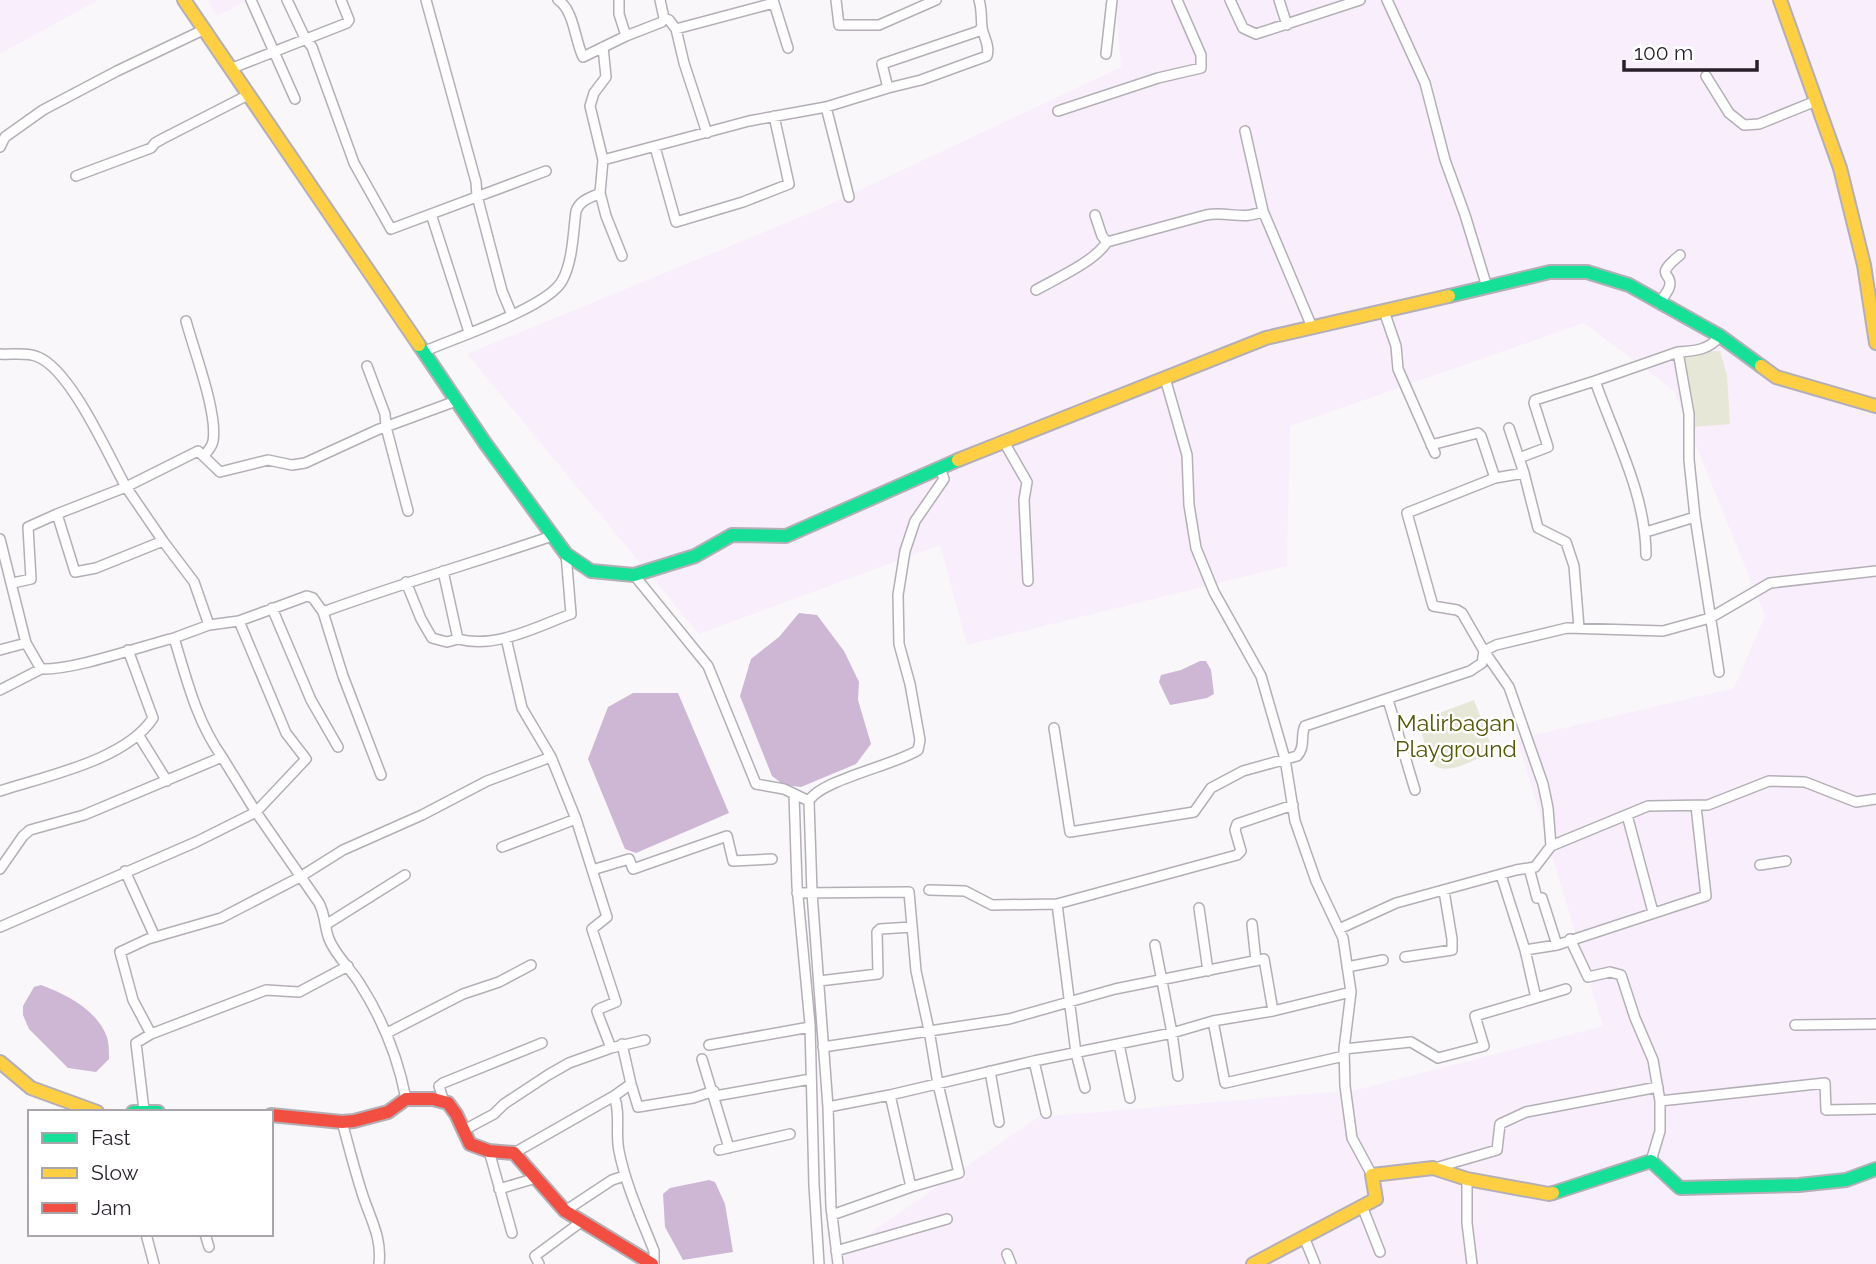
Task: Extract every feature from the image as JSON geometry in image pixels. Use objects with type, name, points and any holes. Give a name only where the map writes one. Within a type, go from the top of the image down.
[{"type":"street","points":[[184,0],[456,401],[552,536],[566,554],[592,571],[634,575],[695,556],[732,535],[786,536],[940,468],[1266,338],[1550,272],[1587,272],[1629,285],[1720,336],[1776,377],[1876,406]]},
{"type":"street","points":[[251,0],[295,99]]},
{"type":"street","points":[[287,0],[312,47],[355,163],[391,229],[546,171]]},
{"type":"street","points":[[230,69],[347,23],[349,20],[341,0]]},
{"type":"street","points":[[426,0],[476,182],[477,196],[502,292],[512,314]]},
{"type":"street","points":[[558,0],[564,3],[568,11],[583,57],[662,22],[664,18],[660,0]]},
{"type":"street","points":[[620,0],[619,14],[626,36]]},
{"type":"street","points":[[836,0],[839,25],[863,26],[879,24],[936,0]]},
{"type":"street","points":[[603,160],[774,116],[827,107],[921,80],[987,56],[989,49],[982,26],[983,13],[979,0]]},
{"type":"street","points":[[1106,54],[1112,0]]},
{"type":"street","points":[[1058,111],[1158,78],[1201,68],[1201,55],[1177,0]]},
{"type":"street","points":[[1230,0],[1244,28],[1256,34],[1360,0]]},
{"type":"street","points":[[1279,0],[1287,25]]},
{"type":"street","points":[[1387,0],[1425,83],[1444,160],[1465,215],[1487,287]]},
{"type":"street","points":[[1780,0],[1840,167],[1864,265],[1876,344]]},
{"type":"street","points":[[676,29],[774,2],[788,48]]},
{"type":"street","points":[[664,18],[676,29],[707,133]]},
{"type":"street","points":[[888,88],[882,64],[979,31],[982,26]]},
{"type":"street","points":[[0,147],[5,137],[43,110],[203,30]]},
{"type":"street","points":[[603,47],[606,77],[594,93],[590,106],[603,160],[600,193],[622,256]]},
{"type":"street","points":[[1706,76],[1730,113],[1744,125],[1759,124],[1816,101]]},
{"type":"street","points":[[76,176],[151,148],[164,138],[248,95]]},
{"type":"street","points":[[827,107],[849,197]]},
{"type":"street","points":[[654,147],[676,222],[743,202],[789,184],[774,116]]},
{"type":"street","points":[[1245,131],[1263,211],[1312,327]]},
{"type":"street","points":[[423,352],[512,314],[557,289],[568,265],[578,204],[600,193]]},
{"type":"street","points":[[1036,290],[1074,269],[1103,248],[1107,242],[1206,215],[1222,212],[1250,218],[1263,211]]},
{"type":"street","points":[[431,214],[469,332]]},
{"type":"street","points":[[1095,215],[1102,236],[1107,242]]},
{"type":"street","points":[[1659,303],[1669,289],[1670,283],[1664,272],[1666,267],[1680,255]]},
{"type":"street","points":[[1384,311],[1396,346],[1398,369],[1433,449],[1478,433],[1495,478]]},
{"type":"street","points":[[186,321],[210,407],[214,435],[212,445],[205,455]]},
{"type":"street","points":[[1519,458],[1548,447],[1535,400],[1678,352],[1701,350],[1714,344],[1720,336]]},
{"type":"street","points":[[1678,352],[1689,414],[1689,460],[1695,517],[1719,672]]},
{"type":"street","points":[[0,354],[38,356],[60,375],[91,419],[126,486],[194,582],[209,625]]},
{"type":"street","points":[[367,366],[386,414],[386,427],[408,511]]},
{"type":"street","points":[[1165,378],[1187,455],[1189,505],[1196,548],[1214,592],[1261,676],[1285,759],[1295,821],[1316,881],[1343,938],[1351,992],[1344,1052],[1352,1138],[1372,1175],[1376,1199],[1253,1264]]},
{"type":"street","points":[[1595,381],[1639,498],[1646,532],[1646,555]]},
{"type":"street","points":[[13,583],[31,579],[28,527],[126,486],[198,451],[205,455],[219,472],[268,460],[292,465],[304,463],[386,427],[456,401]]},
{"type":"street","points":[[1509,428],[1524,472],[1538,528],[1566,542],[1574,566],[1579,628]]},
{"type":"street","points":[[1004,442],[1027,482],[1024,500],[1028,581]]},
{"type":"street","points":[[838,1264],[832,1215],[828,1107],[811,893],[809,801],[812,796],[824,790],[918,750],[920,740],[910,684],[899,644],[898,595],[905,551],[915,521],[944,479],[940,468]]},
{"type":"street","points":[[1524,472],[1495,478],[1407,513],[1433,606],[1462,613],[1509,687],[1538,765],[1548,808],[1552,846]]},
{"type":"street","points":[[57,514],[75,572],[96,568],[163,541]]},
{"type":"street","points":[[1646,532],[1695,517]]},
{"type":"street","points":[[323,612],[406,582],[552,536]]},
{"type":"street","points":[[0,539],[26,643],[41,670]]},
{"type":"street","points":[[406,582],[432,638],[447,642],[458,639],[476,642],[506,638],[571,614],[566,554]]},
{"type":"street","points":[[443,570],[458,639]]},
{"type":"street","points":[[1484,650],[1567,628],[1663,631],[1710,618],[1770,583],[1876,571]]},
{"type":"street","points":[[634,575],[708,666],[756,784],[784,789],[809,801]]},
{"type":"street","points":[[0,690],[41,670],[50,670],[174,638],[209,625],[239,621],[307,596],[313,598],[323,612],[381,775]]},
{"type":"street","points":[[272,608],[311,700],[338,747]]},
{"type":"street","points":[[0,927],[196,842],[256,812],[306,760],[286,733],[239,621]]},
{"type":"street","points":[[174,638],[184,679],[209,738],[319,903],[327,924],[329,940],[361,985],[387,1033],[400,1067],[406,1099]]},
{"type":"street","points":[[506,638],[522,708],[551,757],[576,819],[607,917],[592,929],[616,1002],[597,1012],[611,1048]]},
{"type":"street","points":[[0,650],[26,643]]},
{"type":"street","points":[[0,791],[94,760],[120,749],[139,736],[153,718],[128,650]]},
{"type":"street","points":[[1054,728],[1070,832],[1194,812],[1211,788],[1243,771],[1297,756],[1304,741],[1305,726],[1470,671],[1482,663],[1484,650]]},
{"type":"street","points":[[1388,700],[1415,790]]},
{"type":"street","points":[[139,736],[167,781]]},
{"type":"street","points":[[0,869],[30,830],[84,816],[222,757]]},
{"type":"street","points":[[151,1034],[133,1000],[120,953],[155,937],[221,918],[300,877],[343,850],[422,815],[487,781],[551,757]]},
{"type":"street","points":[[1339,929],[1396,903],[1535,867],[1552,846],[1648,806],[1708,805],[1769,781],[1805,782],[1856,802],[1876,799]]},
{"type":"street","points":[[794,794],[797,893],[810,1027],[819,1264]]},
{"type":"street","points":[[929,890],[965,891],[992,905],[1057,904],[1237,855],[1241,851],[1235,830],[1237,824],[1293,804]]},
{"type":"street","points":[[1525,950],[1557,945],[1706,896],[1696,806]]},
{"type":"street","points":[[1627,815],[1653,912]]},
{"type":"street","points":[[502,848],[576,819]]},
{"type":"street","points":[[592,870],[629,859],[633,869],[727,836],[733,860],[772,859]]},
{"type":"street","points":[[1760,865],[1786,861]]},
{"type":"street","points":[[1529,868],[1537,898],[1542,898],[1557,945]]},
{"type":"street","points":[[125,872],[155,937]]},
{"type":"street","points":[[327,924],[405,875]]},
{"type":"street","points":[[1501,875],[1525,950],[1536,998]]},
{"type":"street","points":[[1405,957],[1452,950],[1444,891]]},
{"type":"street","points":[[797,893],[909,892],[916,971],[938,1084],[959,1172],[832,1215]]},
{"type":"street","points":[[1057,904],[1068,1003],[1085,1088]]},
{"type":"street","points":[[1199,908],[1208,971]]},
{"type":"street","points":[[1252,924],[1256,961]]},
{"type":"street","points":[[819,981],[878,974],[877,932],[880,929],[912,927]]},
{"type":"street","points":[[1570,939],[1588,977],[1610,972],[1621,975],[1634,1018],[1653,1060],[1660,1101],[1660,1131],[1651,1161]]},
{"type":"street","points":[[1155,945],[1178,1076]]},
{"type":"street","points":[[823,1047],[1009,1019],[1115,989],[1264,959],[1273,1011]]},
{"type":"street","points":[[1346,967],[1383,960]]},
{"type":"street","points":[[387,1033],[463,994],[499,982],[531,965]]},
{"type":"street","points":[[145,1110],[136,1043],[151,1034],[266,990],[299,992],[348,966]]},
{"type":"street","points":[[1213,1021],[1225,1083],[1344,1052],[1411,1042],[1438,1058],[1484,1046],[1475,1016],[1566,989]]},
{"type":"street","points":[[828,1107],[1351,992]]},
{"type":"street","points":[[1795,1025],[1876,1024]]},
{"type":"street","points":[[709,1045],[810,1027]]},
{"type":"street","points":[[464,1130],[494,1114],[504,1104],[569,1063],[622,1044],[645,1040]]},
{"type":"street","points":[[444,1102],[439,1091],[439,1086],[443,1083],[542,1043]]},
{"type":"street","points":[[622,1044],[638,1107],[811,1079]]},
{"type":"street","points":[[1119,1044],[1130,1098]]},
{"type":"street","points":[[702,1059],[714,1093],[724,1149],[790,1134]]},
{"type":"street","points":[[1034,1061],[1046,1113]]},
{"type":"street","points":[[0,1062],[31,1088],[92,1110]]},
{"type":"street","points":[[990,1071],[999,1122]]},
{"type":"street","points":[[1660,1101],[1825,1083],[1826,1110],[1876,1109]]},
{"type":"street","points":[[273,1115],[354,1121],[388,1112],[406,1099],[433,1099],[448,1103],[470,1144],[489,1151],[514,1153],[631,1084]]},
{"type":"street","points":[[1372,1175],[1433,1168],[1497,1150],[1500,1124],[1527,1112],[1658,1087]]},
{"type":"street","points":[[890,1095],[911,1187]]},
{"type":"street","points":[[514,1153],[565,1211],[653,1264],[654,1251],[624,1176],[617,1139],[617,1103],[614,1096]]},
{"type":"street","points":[[342,1122],[363,1198],[377,1231],[381,1250],[379,1264]]},
{"type":"street","points":[[489,1151],[512,1233]]},
{"type":"street","points":[[1433,1168],[1467,1179],[1549,1194],[1651,1161]]},
{"type":"street","points":[[1651,1161],[1680,1188],[1799,1185],[1846,1180],[1876,1169]]},
{"type":"street","points":[[565,1211],[612,1180],[624,1176]]},
{"type":"street","points":[[499,1189],[536,1178]]},
{"type":"street","points":[[1467,1179],[1467,1223],[1472,1264]]},
{"type":"street","points":[[1362,1206],[1381,1252]]},
{"type":"street","points":[[836,1251],[947,1219]]},
{"type":"street","points":[[538,1264],[536,1256],[581,1222]]},
{"type":"street","points":[[147,1236],[154,1264]]},
{"type":"street","points":[[206,1236],[209,1247]]},
{"type":"street","points":[[1304,1237],[1315,1264]]},
{"type":"shaded area","points":[[0,0],[98,0],[0,54]]},
{"type":"shaded area","points":[[207,0],[249,0],[217,16]]},
{"type":"shaded area","points":[[1115,0],[1876,0],[1876,1264],[836,1264],[834,1258],[1038,1117],[1356,1090],[1603,1026],[1517,739],[1734,688],[1765,616],[1674,391],[1584,323],[1290,426],[1287,566],[967,645],[940,545],[699,634],[467,354],[815,211],[1121,67]]},
{"type":"shaded area","points":[[799,613],[817,615],[844,651],[859,682],[858,700],[871,744],[856,764],[801,787],[784,785],[772,776],[740,696],[751,659],[779,637]]},
{"type":"shaded area","points":[[1206,661],[1211,670],[1214,694],[1207,698],[1170,705],[1159,682],[1161,675]]},
{"type":"shaded area","points":[[633,693],[678,693],[729,813],[636,853],[625,849],[588,759],[608,707]]},
{"type":"shaded area","points":[[41,985],[80,1004],[102,1027],[108,1040],[109,1059],[96,1072],[68,1068],[29,1029],[23,1015],[23,1006],[34,987]]},
{"type":"shaded area","points":[[709,1180],[715,1182],[725,1204],[733,1252],[683,1260],[665,1227],[663,1194],[670,1188]]},
{"type":"green space","points":[[1720,351],[1727,375],[1730,424],[1693,427],[1683,353]]},
{"type":"green space","name":"Malirbagan Playground","points":[[1474,700],[1493,751],[1460,766],[1443,769],[1436,766],[1430,761],[1418,721]]},
{"type":"traffic: fast","points":[[1449,296],[1550,272],[1587,272],[1629,285],[1720,336],[1761,366]]},
{"type":"traffic: fast","points":[[419,345],[485,443],[566,554],[591,571],[634,575],[695,556],[732,535],[786,536],[958,460]]},
{"type":"traffic: fast","points":[[1553,1193],[1651,1161],[1680,1188],[1799,1185],[1846,1180],[1876,1169]]},
{"type":"traffic: slow","points":[[184,0],[419,345]]},
{"type":"traffic: slow","points":[[1780,0],[1840,168],[1864,265],[1876,343]]},
{"type":"traffic: slow","points":[[958,460],[1266,338],[1449,296]]},
{"type":"traffic: slow","points":[[1761,366],[1776,377],[1876,406]]},
{"type":"traffic: slow","points":[[0,1062],[31,1088],[92,1110]]},
{"type":"traffic: slow","points":[[1253,1264],[1376,1199],[1372,1175],[1433,1168],[1467,1179],[1553,1193]]},
{"type":"traffic: jam","points":[[273,1115],[342,1122],[388,1112],[406,1099],[433,1099],[448,1103],[470,1144],[489,1151],[514,1153],[565,1211],[652,1264]]}]
